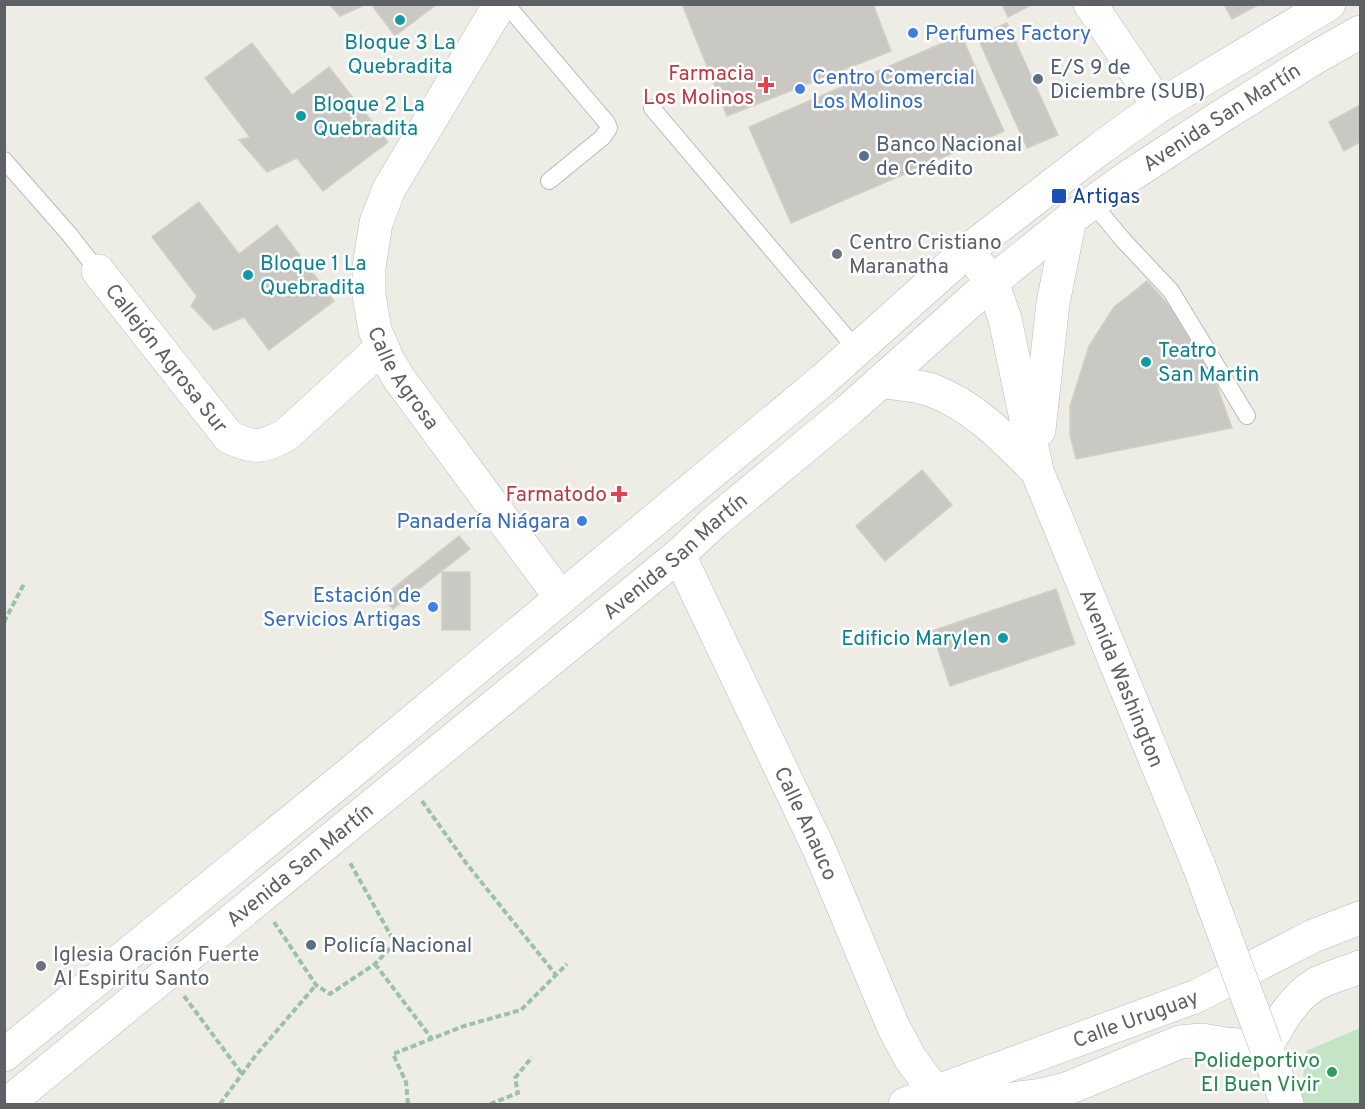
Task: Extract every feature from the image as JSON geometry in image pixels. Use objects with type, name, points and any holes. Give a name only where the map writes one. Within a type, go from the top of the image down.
[{"type":"main road","name":"Calle Agrosa","points":[[500,4],[389,189],[376,223],[369,267],[369,295],[375,330],[400,380],[561,598]]},
{"type":"main road","points":[[1090,4],[1159,106]]},
{"type":"main road","name":"Avenida San Martín","points":[[4,1055],[561,598],[857,350],[967,251],[1159,106],[1329,4]]},
{"type":"main road","name":"Avenida San Martín","points":[[7,1104],[679,555],[992,282],[1081,211],[1207,125],[1360,32]]},
{"type":"main road","points":[[1037,471],[1042,389],[1053,303],[1081,211]]},
{"type":"main road","name":"Avenida Washington","points":[[967,251],[992,282],[1005,319],[1037,471],[1199,866],[1287,1104]]},
{"type":"main road","name":"Callejón Agrosa Sur","points":[[98,271],[229,437],[247,446],[268,444],[286,435],[382,347]]},
{"type":"main road","points":[[881,381],[928,389],[949,397],[1002,436],[1037,471]]},
{"type":"main road","name":"Calle Anauco","points":[[679,555],[820,851],[893,1026],[910,1058],[935,1092]]},
{"type":"main road","name":"Calle Uruguay","points":[[905,1104],[1197,996],[1313,936],[1360,918]]},
{"type":"main road","points":[[935,1092],[995,1101],[1042,1095],[1066,1089],[1180,1042],[1202,1040],[1266,1047],[1279,1023],[1297,1001],[1315,985],[1360,967]]},
{"type":"lane","points":[[506,4],[609,128],[603,137],[549,181]]},
{"type":"lane","points":[[652,108],[857,350]]},
{"type":"lane","name":"Callejón Agrosa Sur","points":[[4,160],[98,271]]},
{"type":"lane","points":[[1081,211],[1124,241],[1171,291],[1247,416]]},
{"type":"path","points":[[4,622],[25,582]]},
{"type":"path","points":[[406,778],[466,863],[556,975]]},
{"type":"path","points":[[259,899],[316,985],[330,994],[375,964],[394,943],[335,836]]},
{"type":"path","points":[[375,964],[432,1039]]},
{"type":"path","points":[[408,1104],[406,1083],[393,1054],[464,1026],[521,1010],[567,964]]},
{"type":"path","points":[[168,973],[242,1075]]},
{"type":"path","points":[[220,1104],[256,1055],[316,985]]},
{"type":"path","points":[[490,1104],[518,1092],[515,1078],[532,1057]]},
{"type":"green space","name":"Polideportivo El Buen Vivir","points":[[1360,1028],[1360,1104],[1305,1104],[1301,1094],[1306,1051]]},
{"type":"building","name":"Bloque 3 La Quebradita","points":[[329,4],[367,4],[340,16]]},
{"type":"building","name":"Bloque 3 La Quebradita","points":[[371,4],[437,4],[395,36]]},
{"type":"building","points":[[682,4],[873,4],[891,51],[727,116]]},
{"type":"building","points":[[1002,4],[1033,4],[1008,17]]},
{"type":"building","points":[[1224,4],[1260,4],[1232,19]]},
{"type":"building","points":[[1007,23],[1058,135],[1027,148],[977,36]]},
{"type":"building","points":[[961,35],[1004,131],[791,223],[749,127]]},
{"type":"building","name":"Bloque 2 La Quebradita","points":[[252,43],[292,95],[329,67],[388,142],[323,191],[297,158],[267,172],[239,140],[250,137],[205,78]]},
{"type":"building","points":[[1360,105],[1360,142],[1344,151],[1329,122]]},
{"type":"building","name":"Bloque 1 La Quebradita","points":[[199,202],[239,254],[277,225],[334,301],[269,350],[244,317],[214,330],[191,306],[197,296],[152,237]]},
{"type":"building","name":"Teatro San Martin","points":[[1147,281],[1201,341],[1232,428],[1076,459],[1070,435],[1070,406],[1089,346],[1114,307]]},
{"type":"building","points":[[922,470],[952,505],[885,561],[856,526]]},
{"type":"building","name":"Estación de Servicios Artigas","points":[[459,536],[470,549],[393,609],[382,597]]},
{"type":"building","points":[[442,572],[470,572],[470,630],[442,630]]},
{"type":"building","name":"Edificio Marylen","points":[[1056,589],[1075,644],[950,686],[932,631]]},
{"type":"place","name":"Bloque 3 La Quebradita","points":[[400,20]]},
{"type":"place","name":"Perfumes Factory","points":[[913,33]]},
{"type":"place","name":"E/S 9 de Diciembre (SUB)","points":[[1038,79]]},
{"type":"place","name":"Farmacia Los Molinos","points":[[766,85]]},
{"type":"place","name":"Centro Comercial Los Molinos","points":[[800,89]]},
{"type":"place","name":"Bloque 2 La Quebradita","points":[[301,116]]},
{"type":"place","name":"Banco Nacional de Crédito","points":[[864,156]]},
{"type":"place","name":"Artigas","points":[[1059,196]]},
{"type":"place","name":"Centro Cristiano Maranatha","points":[[837,254]]},
{"type":"place","name":"Bloque 1 La Quebradita","points":[[248,275]]},
{"type":"place","name":"Teatro San Martin","points":[[1146,362]]},
{"type":"place","name":"Farmatodo","points":[[619,494]]},
{"type":"place","name":"Panadería Niágara","points":[[582,521]]},
{"type":"place","name":"Estación de Servicios Artigas","points":[[433,607]]},
{"type":"place","name":"Edificio Marylen","points":[[1003,638]]},
{"type":"place","name":"Policía Nacional","points":[[311,945]]},
{"type":"place","name":"Iglesia Oración Fuerte Al Espiritu Santo","points":[[41,966]]},
{"type":"place","name":"Polideportivo El Buen Vivir","points":[[1332,1072]]}]
